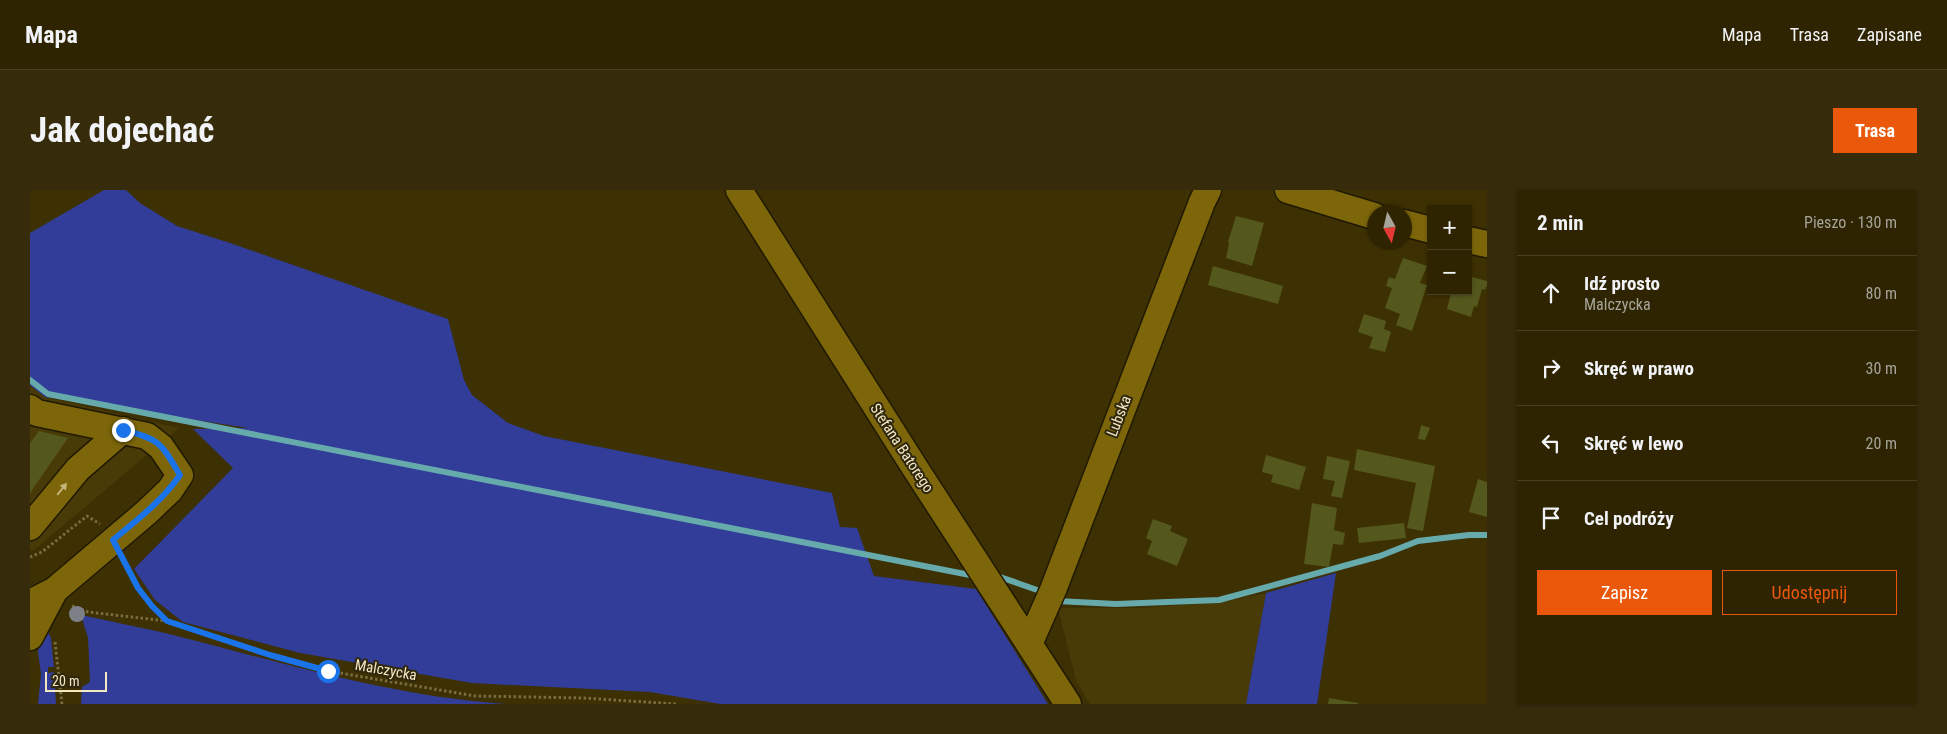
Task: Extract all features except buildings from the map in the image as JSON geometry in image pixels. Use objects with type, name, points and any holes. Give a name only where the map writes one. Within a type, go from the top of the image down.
[{"type":"street","name":"Stefana Batorego","points":[[739,190],[915,468],[1030,642],[1068,704]]},
{"type":"street","name":"Lubska","points":[[1030,642],[1053,590],[1198,211],[1208,190]]},
{"type":"street","points":[[1288,190],[1367,214]]},
{"type":"street","points":[[1412,225],[1427,229]]},
{"type":"street","points":[[1472,241],[1487,244]]},
{"type":"street","points":[[32,414],[147,436],[156,442],[170,458],[180,475],[170,490],[113,540],[61,597],[42,638]]},
{"type":"street","points":[[30,526],[78,469],[123,430]]},
{"type":"street","points":[[30,603],[61,597]]},
{"type":"path","points":[[30,558],[42,552],[88,516]]},
{"type":"path","name":"Malczycka","points":[[113,540],[138,588],[167,621],[270,655],[328,671],[476,696],[575,697],[676,704]]},
{"type":"path","points":[[61,597],[88,612],[167,621]]},
{"type":"path","points":[[42,638],[62,704]]},
{"type":"shaded area","points":[[104,190],[126,190],[140,203],[177,226],[448,319],[464,380],[472,395],[508,423],[544,436],[832,493],[840,527],[857,528],[874,576],[976,589],[1048,704],[720,704],[650,692],[472,683],[300,653],[183,622],[155,600],[134,569],[233,468],[193,429],[248,428],[45,397],[30,385],[30,233]]},
{"type":"shaded area","points":[[30,385],[45,397],[179,428],[34,550],[30,551]]},
{"type":"shaded area","points":[[1336,573],[1317,704],[1246,704],[1266,593]]},
{"type":"shaded area","points":[[1266,593],[1246,704],[1090,704],[1076,680],[1058,608],[1140,608],[1225,602]]},
{"type":"shaded area","points":[[81,615],[165,633],[340,678],[421,694],[505,704],[81,704],[82,687],[90,682],[88,638]]},
{"type":"shaded area","points":[[46,628],[51,638],[54,667],[48,667],[48,673],[54,672],[56,704],[38,704],[41,674],[38,652],[40,638]]},
{"type":"waterway","points":[[30,380],[48,394],[975,576]]},
{"type":"waterway","points":[[1057,601],[1116,604],[1219,600],[1380,556],[1418,541],[1469,535],[1487,535]]},
{"type":"waterway","points":[[1000,577],[1040,591]]},
{"type":"route","points":[[123,430],[147,436],[156,442],[170,458],[180,475],[170,490],[113,540],[138,588],[152,606],[167,621],[270,655],[328,671]]}]
